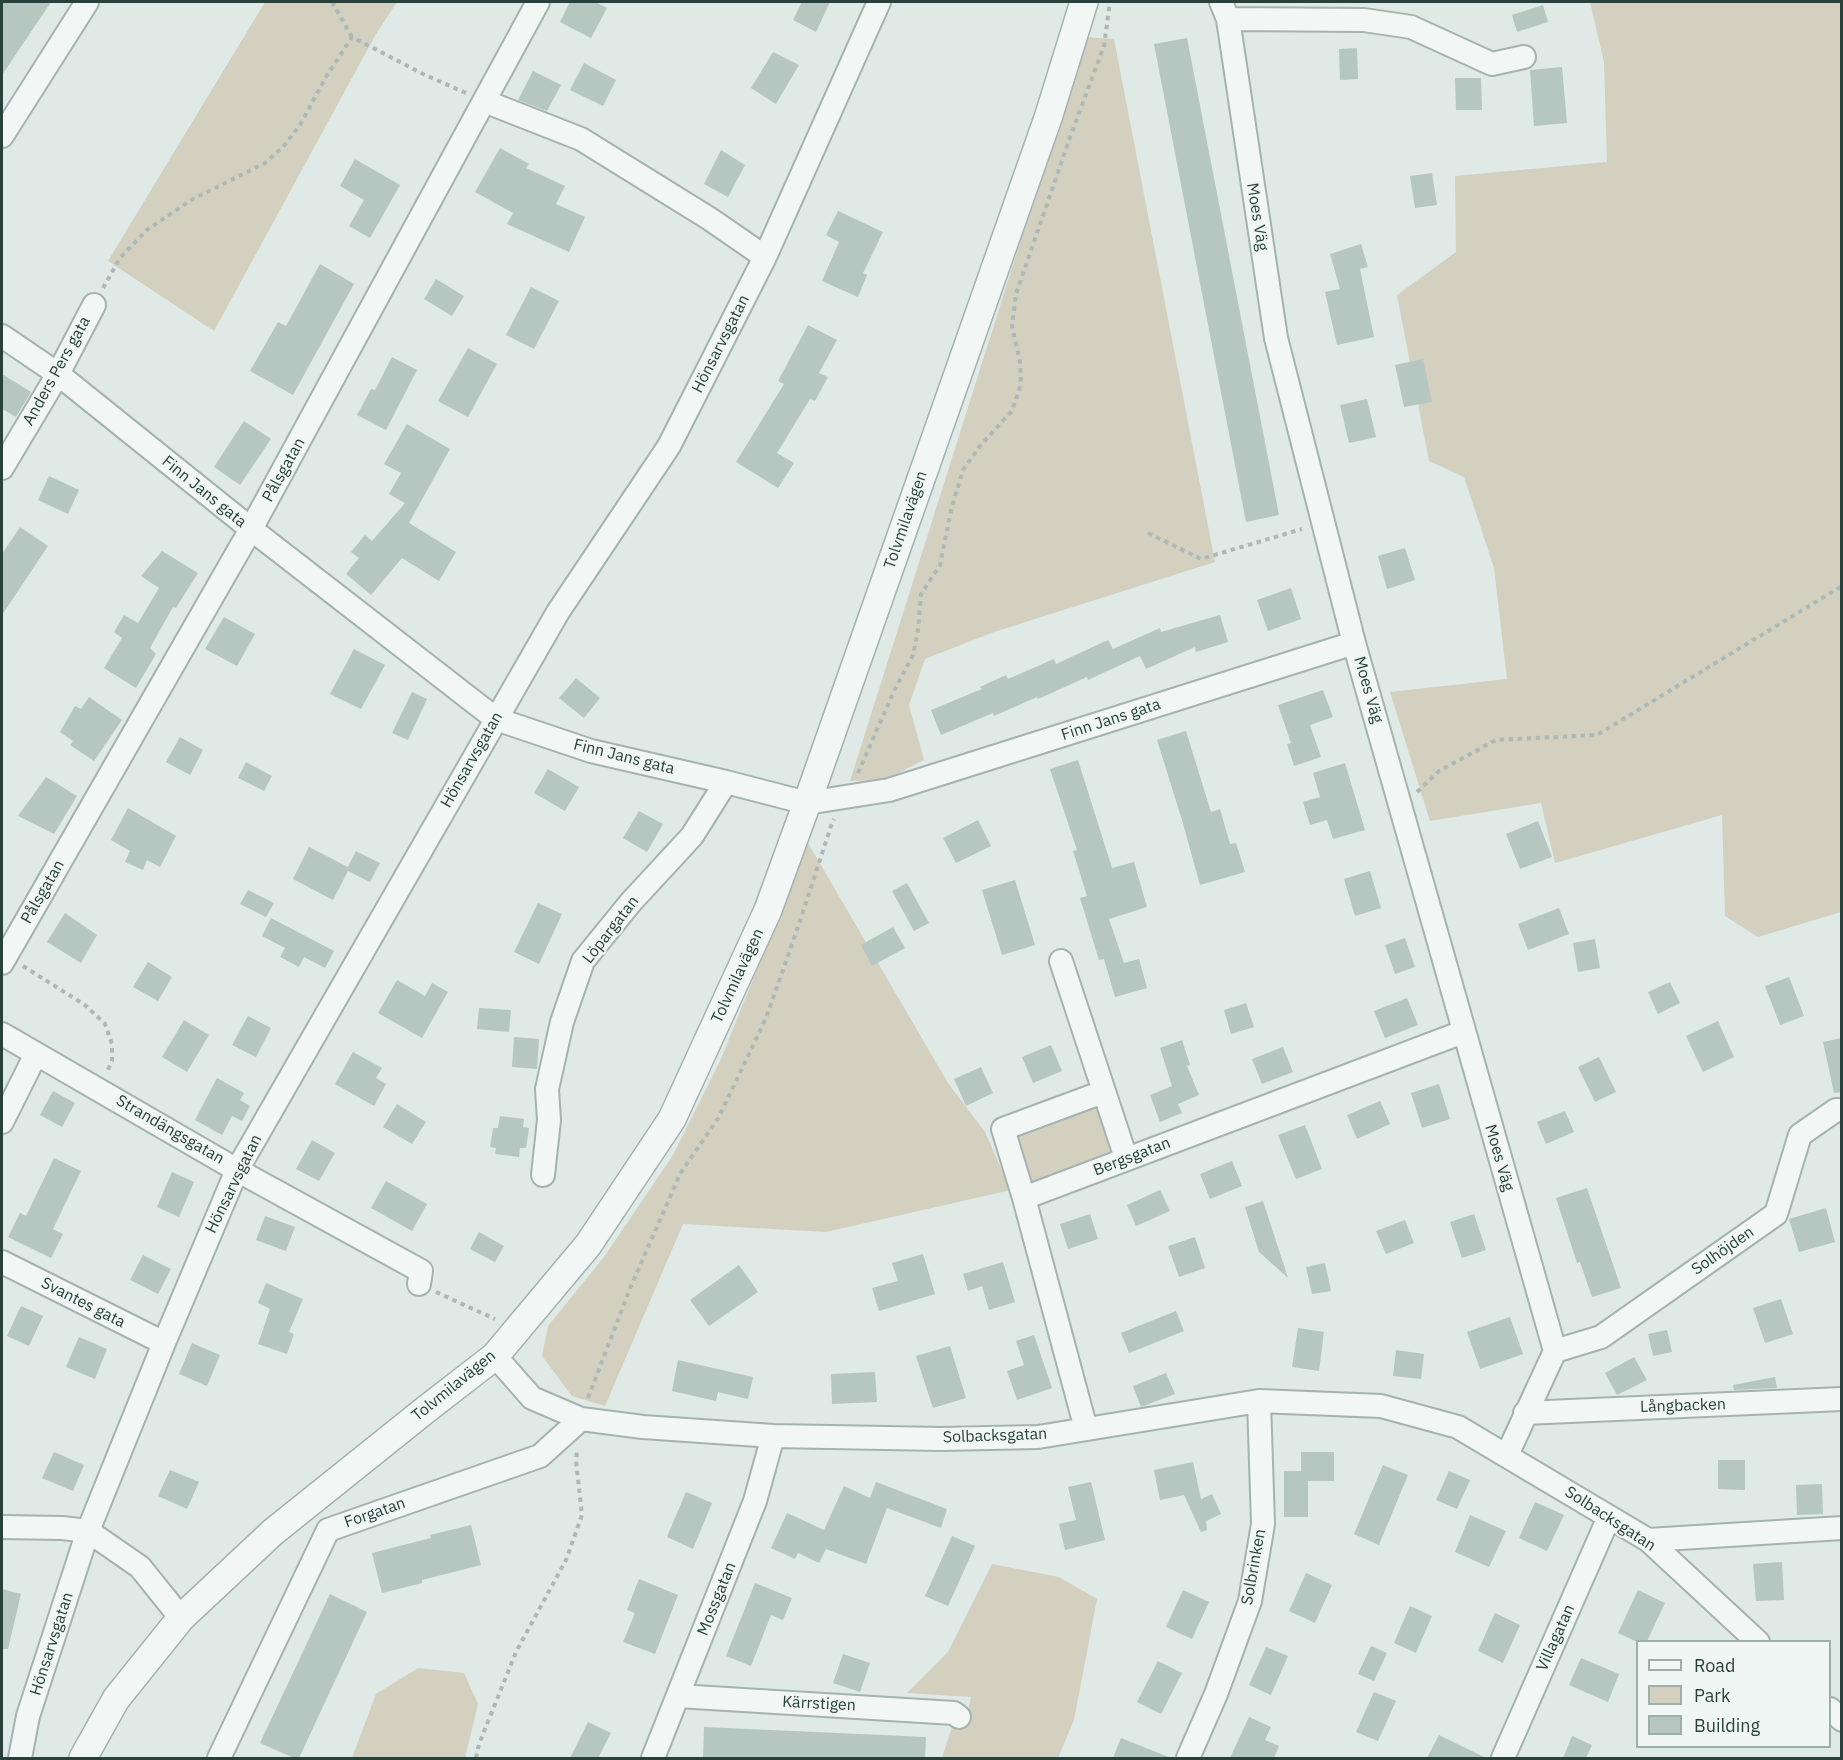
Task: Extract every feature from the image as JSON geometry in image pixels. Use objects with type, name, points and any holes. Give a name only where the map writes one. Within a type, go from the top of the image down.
[{"type":"street","points":[[2,136],[87,2]]},
{"type":"street","name":"Pålsgatan","points":[[4,960],[251,529],[538,2]]},
{"type":"street","name":"Hönsarvsgatan","points":[[20,1758],[28,1716],[88,1531],[237,1170],[558,612],[669,446],[765,257],[879,2]]},
{"type":"street","name":"Tolvmilavägen","points":[[83,1758],[116,1700],[182,1618],[273,1532],[504,1346],[588,1245],[672,1119],[768,910],[1044,129],[1084,2]]},
{"type":"street","name":"Moes Väg","points":[[1524,57],[1492,64],[1411,27],[1364,20],[1225,10],[1276,338],[1354,643],[1555,1351]]},
{"type":"street","points":[[484,100],[581,140],[710,219],[765,257]]},
{"type":"street","name":"Anders Pers gata","points":[[2,468],[58,374],[94,304]]},
{"type":"street","name":"Finn Jans gata","points":[[2,336],[58,374],[251,529],[496,719],[591,751],[726,782],[807,804],[889,790],[1354,643]]},
{"type":"street","name":"Löpargatan","points":[[543,1175],[549,1120],[547,1089],[561,1022],[583,962],[631,902],[692,836],[726,782]]},
{"type":"street","points":[[1061,961],[1126,1158]]},
{"type":"street","name":"Bergsgatan","points":[[1024,1198],[1463,1032]]},
{"type":"street","name":"Strandängsgatan","points":[[2,1035],[237,1170],[421,1270],[419,1284]]},
{"type":"street","points":[[2,1122],[36,1054]]},
{"type":"street","points":[[1086,1429],[1024,1198],[1003,1129],[1103,1092]]},
{"type":"street","name":"Solhöjden","points":[[1555,1351],[1601,1336],[1776,1214],[1800,1135],[1836,1110],[1842,1110]]},
{"type":"street","name":"Svantes gata","points":[[2,1262],[164,1344]]},
{"type":"street","name":"Solbacksgatan","points":[[504,1346],[532,1398],[581,1419],[643,1427],[773,1436],[952,1439],[1038,1437],[1260,1401],[1381,1406],[1458,1426],[1648,1540],[1757,1640]]},
{"type":"street","points":[[1507,1455],[1555,1351]]},
{"type":"street","name":"Långbacken","points":[[1525,1413],[1842,1399]]},
{"type":"street","name":"Solbrinken","points":[[1188,1758],[1216,1694],[1250,1601],[1263,1524],[1260,1401]]},
{"type":"street","name":"Forgatan","points":[[219,1758],[328,1530],[540,1456],[581,1419]]},
{"type":"street","name":"Mossgatan","points":[[653,1758],[755,1501],[773,1436]]},
{"type":"street","name":"Villagatan","points":[[1503,1758],[1609,1517]]},
{"type":"street","points":[[2,1527],[88,1531],[140,1568],[182,1618]]},
{"type":"street","points":[[1648,1540],[1842,1528]]},
{"type":"street","name":"Kärrstigen","points":[[678,1696],[954,1713],[958,1717]]},
{"type":"path","points":[[332,2],[352,37],[423,74],[484,100]]},
{"type":"path","points":[[94,304],[120,258],[148,229],[193,199],[265,163],[283,147],[300,125],[326,77],[352,37]]},
{"type":"path","points":[[1148,533],[1201,559],[1324,523]]},
{"type":"path","points":[[1400,806],[1439,771],[1497,740],[1597,735],[1842,586]]},
{"type":"path","points":[[4,960],[85,1005],[105,1024],[112,1044],[111,1061],[100,1090]]},
{"type":"path","points":[[419,1284],[494,1318],[504,1346]]},
{"type":"green space","points":[[265,2],[397,2],[376,34],[214,331],[108,261]]},
{"type":"green space","points":[[1590,2],[1841,2],[1841,912],[1758,937],[1725,916],[1722,815],[1555,863],[1541,803],[1430,821],[1390,692],[1507,679],[1494,568],[1464,477],[1429,461],[1397,295],[1456,252],[1455,176],[1607,162],[1604,62]]},
{"type":"green space","points":[[1085,37],[1114,39],[1215,562],[994,632],[925,659],[909,705],[924,760],[884,780],[850,781]]},
{"type":"green space","points":[[808,843],[948,1083],[985,1132],[1011,1190],[826,1232],[683,1224],[605,1406],[572,1396],[542,1356],[548,1326],[604,1257],[673,1155],[721,1059]]},
{"type":"green space","points":[[1098,1107],[1115,1156],[1027,1185],[1013,1133]]},
{"type":"green space","points":[[992,1564],[1059,1577],[1097,1599],[1074,1720],[1058,1758],[942,1758],[952,1727],[966,1723],[971,1697],[907,1693],[948,1652]]},
{"type":"green space","points":[[418,1668],[464,1673],[478,1704],[465,1758],[352,1758],[376,1694]]},
{"type":"building","points":[[2,2],[51,2],[2,75]]},
{"type":"building","points":[[570,2],[595,2],[607,8],[591,38],[560,22]]},
{"type":"building","points":[[802,2],[830,2],[816,32],[793,20]]},
{"type":"building","points":[[1543,5],[1548,22],[1517,32],[1512,15]]},
{"type":"building","points":[[1187,38],[1279,515],[1246,522],[1154,44]]},
{"type":"building","points":[[1357,48],[1358,79],[1340,80],[1339,49]]},
{"type":"building","points":[[773,52],[799,65],[776,104],[751,88]]},
{"type":"building","points":[[584,63],[616,80],[603,106],[570,90]]},
{"type":"building","points":[[1562,67],[1567,123],[1534,126],[1530,70]]},
{"type":"building","points":[[533,71],[561,85],[547,111],[518,100]]},
{"type":"building","points":[[1455,78],[1481,78],[1482,110],[1456,110]]},
{"type":"building","points":[[500,148],[529,164],[526,168],[565,186],[556,204],[585,217],[569,252],[507,224],[513,213],[475,192]]},
{"type":"building","points":[[721,150],[745,165],[728,197],[704,184]]},
{"type":"building","points":[[355,159],[400,185],[370,238],[349,226],[364,200],[340,186]]},
{"type":"building","points":[[1432,173],[1437,205],[1415,208],[1410,176]]},
{"type":"building","points":[[838,211],[883,232],[863,273],[867,275],[858,297],[822,281],[839,242],[826,235]]},
{"type":"building","points":[[1361,244],[1368,267],[1360,269],[1374,337],[1337,345],[1325,292],[1340,289],[1330,254]]},
{"type":"building","points":[[320,264],[354,284],[293,395],[250,371],[278,322],[286,326]]},
{"type":"building","points":[[436,279],[464,296],[452,316],[424,299]]},
{"type":"building","points":[[531,287],[559,301],[534,349],[506,335]]},
{"type":"building","points":[[808,325],[837,340],[819,373],[828,377],[815,401],[810,399],[777,453],[794,463],[778,488],[736,462],[784,384],[778,381]]},
{"type":"building","points":[[468,348],[497,364],[468,417],[438,401]]},
{"type":"building","points":[[392,357],[417,370],[386,430],[357,415],[371,389],[375,390]]},
{"type":"building","points":[[1423,359],[1432,402],[1404,407],[1395,365]]},
{"type":"building","points":[[2,374],[31,392],[16,417],[2,409]]},
{"type":"building","points":[[1367,399],[1376,437],[1349,443],[1340,405]]},
{"type":"building","points":[[244,421],[271,439],[240,485],[214,467]]},
{"type":"building","points":[[407,424],[450,449],[409,523],[456,552],[439,581],[402,558],[371,595],[346,574],[359,558],[351,552],[365,535],[372,541],[405,503],[389,494],[401,473],[384,464]]},
{"type":"building","points":[[49,476],[79,490],[68,514],[38,500]]},
{"type":"building","points":[[20,527],[48,546],[2,615],[2,554]]},
{"type":"building","points":[[1405,548],[1415,580],[1387,589],[1378,556]]},
{"type":"building","points":[[162,551],[198,573],[176,608],[173,607],[150,648],[156,654],[136,688],[104,668],[122,638],[114,632],[124,615],[138,623],[159,588],[141,576]]},
{"type":"building","points":[[1291,588],[1301,619],[1268,631],[1257,600]]},
{"type":"building","points":[[1220,615],[1228,642],[1196,652],[1195,647],[1146,669],[1140,656],[1088,680],[1087,677],[1038,699],[1037,697],[994,716],[993,713],[941,735],[931,710],[982,689],[980,687],[1006,675],[1008,679],[1054,659],[1056,664],[1108,640],[1113,649],[1160,628],[1161,632]]},
{"type":"building","points":[[224,617],[255,634],[237,666],[205,649]]},
{"type":"building","points":[[354,649],[385,665],[361,709],[330,694]]},
{"type":"building","points":[[576,678],[600,698],[584,718],[559,698]]},
{"type":"building","points":[[1323,690],[1333,717],[1310,725],[1321,757],[1294,766],[1287,744],[1291,743],[1278,705]]},
{"type":"building","points":[[412,692],[427,699],[408,740],[392,733]]},
{"type":"building","points":[[89,697],[122,720],[94,761],[70,745],[73,741],[60,732],[75,706],[81,709]]},
{"type":"building","points":[[1186,731],[1211,812],[1220,809],[1230,844],[1236,843],[1245,872],[1200,885],[1157,740]]},
{"type":"building","points":[[180,737],[203,750],[190,775],[166,762]]},
{"type":"building","points":[[1078,760],[1112,868],[1134,862],[1147,907],[1109,919],[1124,963],[1139,959],[1147,988],[1115,997],[1104,959],[1099,960],[1080,898],[1087,896],[1073,851],[1077,850],[1050,769]]},
{"type":"building","points":[[246,762],[272,776],[264,791],[238,778]]},
{"type":"building","points":[[1345,763],[1365,830],[1333,839],[1327,820],[1310,825],[1303,802],[1320,797],[1313,773]]},
{"type":"building","points":[[548,769],[579,787],[565,811],[534,793]]},
{"type":"building","points":[[46,777],[77,796],[54,834],[18,816]]},
{"type":"building","points":[[128,808],[176,836],[160,867],[147,860],[143,870],[125,862],[130,851],[111,840]]},
{"type":"building","points":[[639,811],[663,824],[647,852],[623,838]]},
{"type":"building","points":[[978,820],[991,846],[956,863],[943,838]]},
{"type":"building","points":[[1538,821],[1552,857],[1520,869],[1506,834]]},
{"type":"building","points":[[309,847],[348,867],[356,851],[380,863],[370,882],[348,871],[333,900],[293,879]]},
{"type":"building","points":[[1370,871],[1381,908],[1355,916],[1344,879]]},
{"type":"building","points":[[1015,880],[1035,945],[1002,955],[982,890]]},
{"type":"building","points":[[907,883],[929,923],[914,931],[892,891]]},
{"type":"building","points":[[248,890],[274,903],[266,917],[240,904]]},
{"type":"building","points":[[538,903],[562,914],[539,964],[514,952]]},
{"type":"building","points":[[1559,908],[1569,934],[1528,950],[1518,924]]},
{"type":"building","points":[[65,913],[97,935],[81,963],[47,942]]},
{"type":"building","points":[[271,918],[334,951],[325,968],[304,957],[299,967],[280,957],[285,948],[262,936]]},
{"type":"building","points":[[893,927],[905,948],[872,966],[861,945]]},
{"type":"building","points":[[1405,938],[1415,967],[1395,974],[1385,945]]},
{"type":"building","points":[[1595,939],[1600,968],[1578,972],[1573,943]]},
{"type":"building","points":[[148,962],[172,977],[158,1001],[133,987]]},
{"type":"building","points":[[1789,977],[1804,1016],[1780,1025],[1765,986]]},
{"type":"building","points":[[397,980],[425,996],[432,983],[448,992],[422,1038],[378,1013]]},
{"type":"building","points":[[1670,982],[1680,1003],[1658,1014],[1648,992]]},
{"type":"building","points":[[1407,998],[1418,1025],[1385,1038],[1374,1011]]},
{"type":"building","points":[[1246,1003],[1254,1027],[1231,1034],[1224,1010]]},
{"type":"building","points":[[479,1008],[511,1010],[509,1032],[477,1029]]},
{"type":"building","points":[[248,1016],[271,1028],[256,1057],[232,1045]]},
{"type":"building","points":[[184,1020],[209,1035],[187,1072],[162,1057]]},
{"type":"building","points":[[1718,1021],[1734,1057],[1703,1072],[1686,1036]]},
{"type":"building","points":[[514,1037],[539,1039],[537,1069],[512,1067]]},
{"type":"building","points":[[1842,1038],[1842,1092],[1834,1093],[1823,1042]]},
{"type":"building","points":[[1182,1040],[1190,1065],[1187,1066],[1199,1095],[1178,1104],[1182,1113],[1160,1122],[1150,1095],[1172,1086],[1160,1048]]},
{"type":"building","points":[[1051,1045],[1062,1071],[1033,1083],[1022,1057]]},
{"type":"building","points":[[1283,1047],[1293,1072],[1262,1084],[1252,1059]]},
{"type":"building","points":[[353,1052],[382,1068],[376,1078],[386,1084],[374,1106],[335,1084]]},
{"type":"building","points":[[1599,1057],[1616,1092],[1595,1102],[1578,1067]]},
{"type":"building","points":[[981,1067],[993,1093],[966,1106],[954,1079]]},
{"type":"building","points":[[217,1078],[244,1093],[240,1100],[250,1106],[242,1121],[232,1116],[222,1135],[195,1120]]},
{"type":"building","points":[[1439,1084],[1450,1119],[1422,1128],[1411,1093]]},
{"type":"building","points":[[53,1091],[75,1103],[62,1127],[40,1115]]},
{"type":"building","points":[[1380,1101],[1390,1124],[1357,1139],[1347,1115]]},
{"type":"building","points":[[397,1104],[426,1122],[412,1144],[383,1127]]},
{"type":"building","points":[[1565,1111],[1574,1132],[1546,1144],[1537,1122]]},
{"type":"building","points":[[500,1116],[524,1119],[523,1127],[529,1128],[526,1148],[520,1148],[519,1157],[495,1154],[496,1148],[490,1147],[493,1128],[498,1128]]},
{"type":"building","points":[[1305,1125],[1322,1169],[1296,1179],[1278,1135]]},
{"type":"building","points":[[312,1140],[335,1153],[319,1181],[296,1169]]},
{"type":"building","points":[[54,1158],[81,1171],[53,1229],[63,1234],[51,1258],[8,1237],[20,1213],[26,1216]]},
{"type":"building","points":[[1232,1161],[1242,1186],[1210,1199],[1200,1174]]},
{"type":"building","points":[[172,1172],[194,1182],[179,1217],[157,1207]]},
{"type":"building","points":[[386,1181],[427,1204],[412,1231],[371,1208]]},
{"type":"building","points":[[1587,1188],[1621,1288],[1592,1297],[1580,1262],[1577,1263],[1556,1198]]},
{"type":"building","points":[[1160,1190],[1170,1211],[1136,1226],[1127,1205]]},
{"type":"building","points":[[1263,1201],[1288,1278],[1259,1252],[1245,1207]]},
{"type":"building","points":[[1826,1208],[1835,1242],[1799,1252],[1789,1219]]},
{"type":"building","points":[[1090,1214],[1098,1239],[1068,1249],[1060,1224]]},
{"type":"building","points":[[1474,1214],[1486,1250],[1462,1258],[1450,1222]]},
{"type":"building","points":[[265,1216],[295,1227],[286,1251],[256,1240]]},
{"type":"building","points":[[1405,1220],[1414,1243],[1386,1254],[1376,1231]]},
{"type":"building","points":[[479,1232],[504,1246],[495,1262],[470,1249]]},
{"type":"building","points":[[1195,1237],[1205,1268],[1179,1277],[1168,1246]]},
{"type":"building","points":[[923,1254],[935,1294],[879,1311],[872,1288],[898,1281],[892,1263]]},
{"type":"building","points":[[143,1255],[171,1269],[158,1294],[130,1280]]},
{"type":"building","points":[[1003,1262],[1015,1302],[989,1310],[982,1286],[968,1291],[963,1274]]},
{"type":"building","points":[[1325,1263],[1331,1291],[1312,1294],[1306,1267]]},
{"type":"building","points":[[739,1265],[758,1292],[709,1326],[690,1300]]},
{"type":"building","points":[[266,1283],[303,1299],[289,1332],[294,1334],[287,1354],[258,1344],[270,1309],[258,1303]]},
{"type":"building","points":[[1781,1299],[1793,1334],[1765,1343],[1753,1308]]},
{"type":"building","points":[[21,1306],[43,1316],[29,1346],[7,1336]]},
{"type":"building","points":[[1176,1311],[1184,1331],[1129,1353],[1121,1333]]},
{"type":"building","points":[[1510,1317],[1523,1354],[1480,1369],[1467,1332]]},
{"type":"building","points":[[1298,1328],[1324,1332],[1319,1371],[1292,1367]]},
{"type":"building","points":[[1667,1330],[1672,1352],[1653,1356],[1648,1334]]},
{"type":"building","points":[[1034,1335],[1052,1388],[1017,1400],[1007,1371],[1024,1365],[1016,1341]]},
{"type":"building","points":[[79,1337],[107,1349],[95,1379],[66,1367]]},
{"type":"building","points":[[192,1343],[220,1355],[207,1386],[179,1374]]},
{"type":"building","points":[[950,1346],[966,1398],[933,1408],[916,1356]]},
{"type":"building","points":[[1396,1350],[1424,1354],[1421,1379],[1393,1376]]},
{"type":"building","points":[[1634,1357],[1647,1380],[1617,1395],[1605,1373]]},
{"type":"building","points":[[678,1360],[753,1377],[748,1399],[718,1392],[716,1401],[672,1391]]},
{"type":"building","points":[[875,1372],[877,1402],[832,1404],[831,1374]]},
{"type":"building","points":[[1166,1373],[1175,1394],[1141,1407],[1133,1386]]},
{"type":"building","points":[[1775,1377],[1777,1388],[1734,1390],[1733,1385]]},
{"type":"building","points":[[54,1452],[84,1465],[73,1491],[42,1478]]},
{"type":"building","points":[[1301,1452],[1334,1452],[1334,1481],[1308,1481],[1308,1517],[1284,1517],[1284,1471],[1301,1471]]},
{"type":"building","points":[[1718,1460],[1745,1460],[1745,1490],[1718,1489]]},
{"type":"building","points":[[1193,1462],[1201,1499],[1212,1494],[1221,1514],[1206,1521],[1207,1530],[1201,1532],[1184,1495],[1160,1500],[1154,1470]]},
{"type":"building","points":[[1383,1465],[1408,1475],[1379,1545],[1354,1534]]},
{"type":"building","points":[[170,1470],[199,1482],[187,1509],[158,1496]]},
{"type":"building","points":[[1449,1471],[1470,1480],[1457,1509],[1436,1500]]},
{"type":"building","points":[[876,1482],[947,1509],[941,1528],[887,1508],[866,1564],[826,1549],[819,1563],[798,1553],[795,1559],[771,1548],[787,1513],[824,1530],[844,1486],[870,1498]]},
{"type":"building","points":[[1091,1482],[1105,1540],[1065,1550],[1059,1524],[1076,1520],[1068,1487]]},
{"type":"building","points":[[1822,1484],[1823,1514],[1797,1515],[1796,1485]]},
{"type":"building","points":[[686,1492],[712,1503],[693,1549],[667,1537]]},
{"type":"building","points":[[1535,1502],[1564,1515],[1547,1551],[1519,1538]]},
{"type":"building","points":[[1470,1515],[1506,1531],[1489,1567],[1455,1552]]},
{"type":"building","points":[[471,1525],[481,1565],[382,1593],[372,1553]]},
{"type":"building","points":[[952,1536],[975,1546],[948,1606],[925,1596]]},
{"type":"building","points":[[1782,1562],[1784,1600],[1756,1601],[1753,1564]]},
{"type":"building","points":[[1306,1573],[1332,1585],[1315,1623],[1289,1611]]},
{"type":"building","points":[[639,1579],[678,1595],[655,1654],[623,1642],[635,1613],[627,1610]]},
{"type":"building","points":[[755,1583],[792,1598],[783,1620],[771,1615],[751,1666],[726,1656]]},
{"type":"building","points":[[2,1589],[21,1594],[8,1649],[2,1649]]},
{"type":"building","points":[[1183,1590],[1209,1602],[1192,1639],[1166,1627]]},
{"type":"building","points":[[1638,1590],[1665,1603],[1647,1640],[1635,1641],[1618,1633]]},
{"type":"building","points":[[330,1594],[367,1612],[299,1758],[294,1758],[260,1743]]},
{"type":"building","points":[[1410,1606],[1432,1616],[1416,1653],[1394,1643]]},
{"type":"building","points":[[1495,1613],[1520,1625],[1503,1663],[1478,1651]]},
{"type":"building","points":[[1371,1646],[1387,1653],[1374,1681],[1358,1674]]},
{"type":"building","points":[[1266,1647],[1288,1656],[1271,1695],[1249,1685]]},
{"type":"building","points":[[843,1654],[870,1663],[860,1692],[833,1683]]},
{"type":"building","points":[[1581,1658],[1619,1674],[1608,1702],[1569,1685]]},
{"type":"building","points":[[1158,1661],[1182,1673],[1161,1714],[1137,1702]]},
{"type":"building","points":[[1374,1692],[1396,1701],[1378,1741],[1356,1732]]},
{"type":"building","points":[[1249,1717],[1271,1727],[1265,1740],[1279,1746],[1274,1758],[1230,1758]]},
{"type":"building","points":[[588,1722],[611,1733],[598,1758],[570,1758]]},
{"type":"building","points":[[704,1727],[926,1737],[925,1758],[703,1758]]},
{"type":"building","points":[[1439,1735],[1486,1758],[1427,1758]]},
{"type":"building","points":[[1572,1736],[1592,1745],[1586,1758],[1563,1758]]},
{"type":"building","points":[[1121,1738],[1171,1758],[1113,1758]]}]
